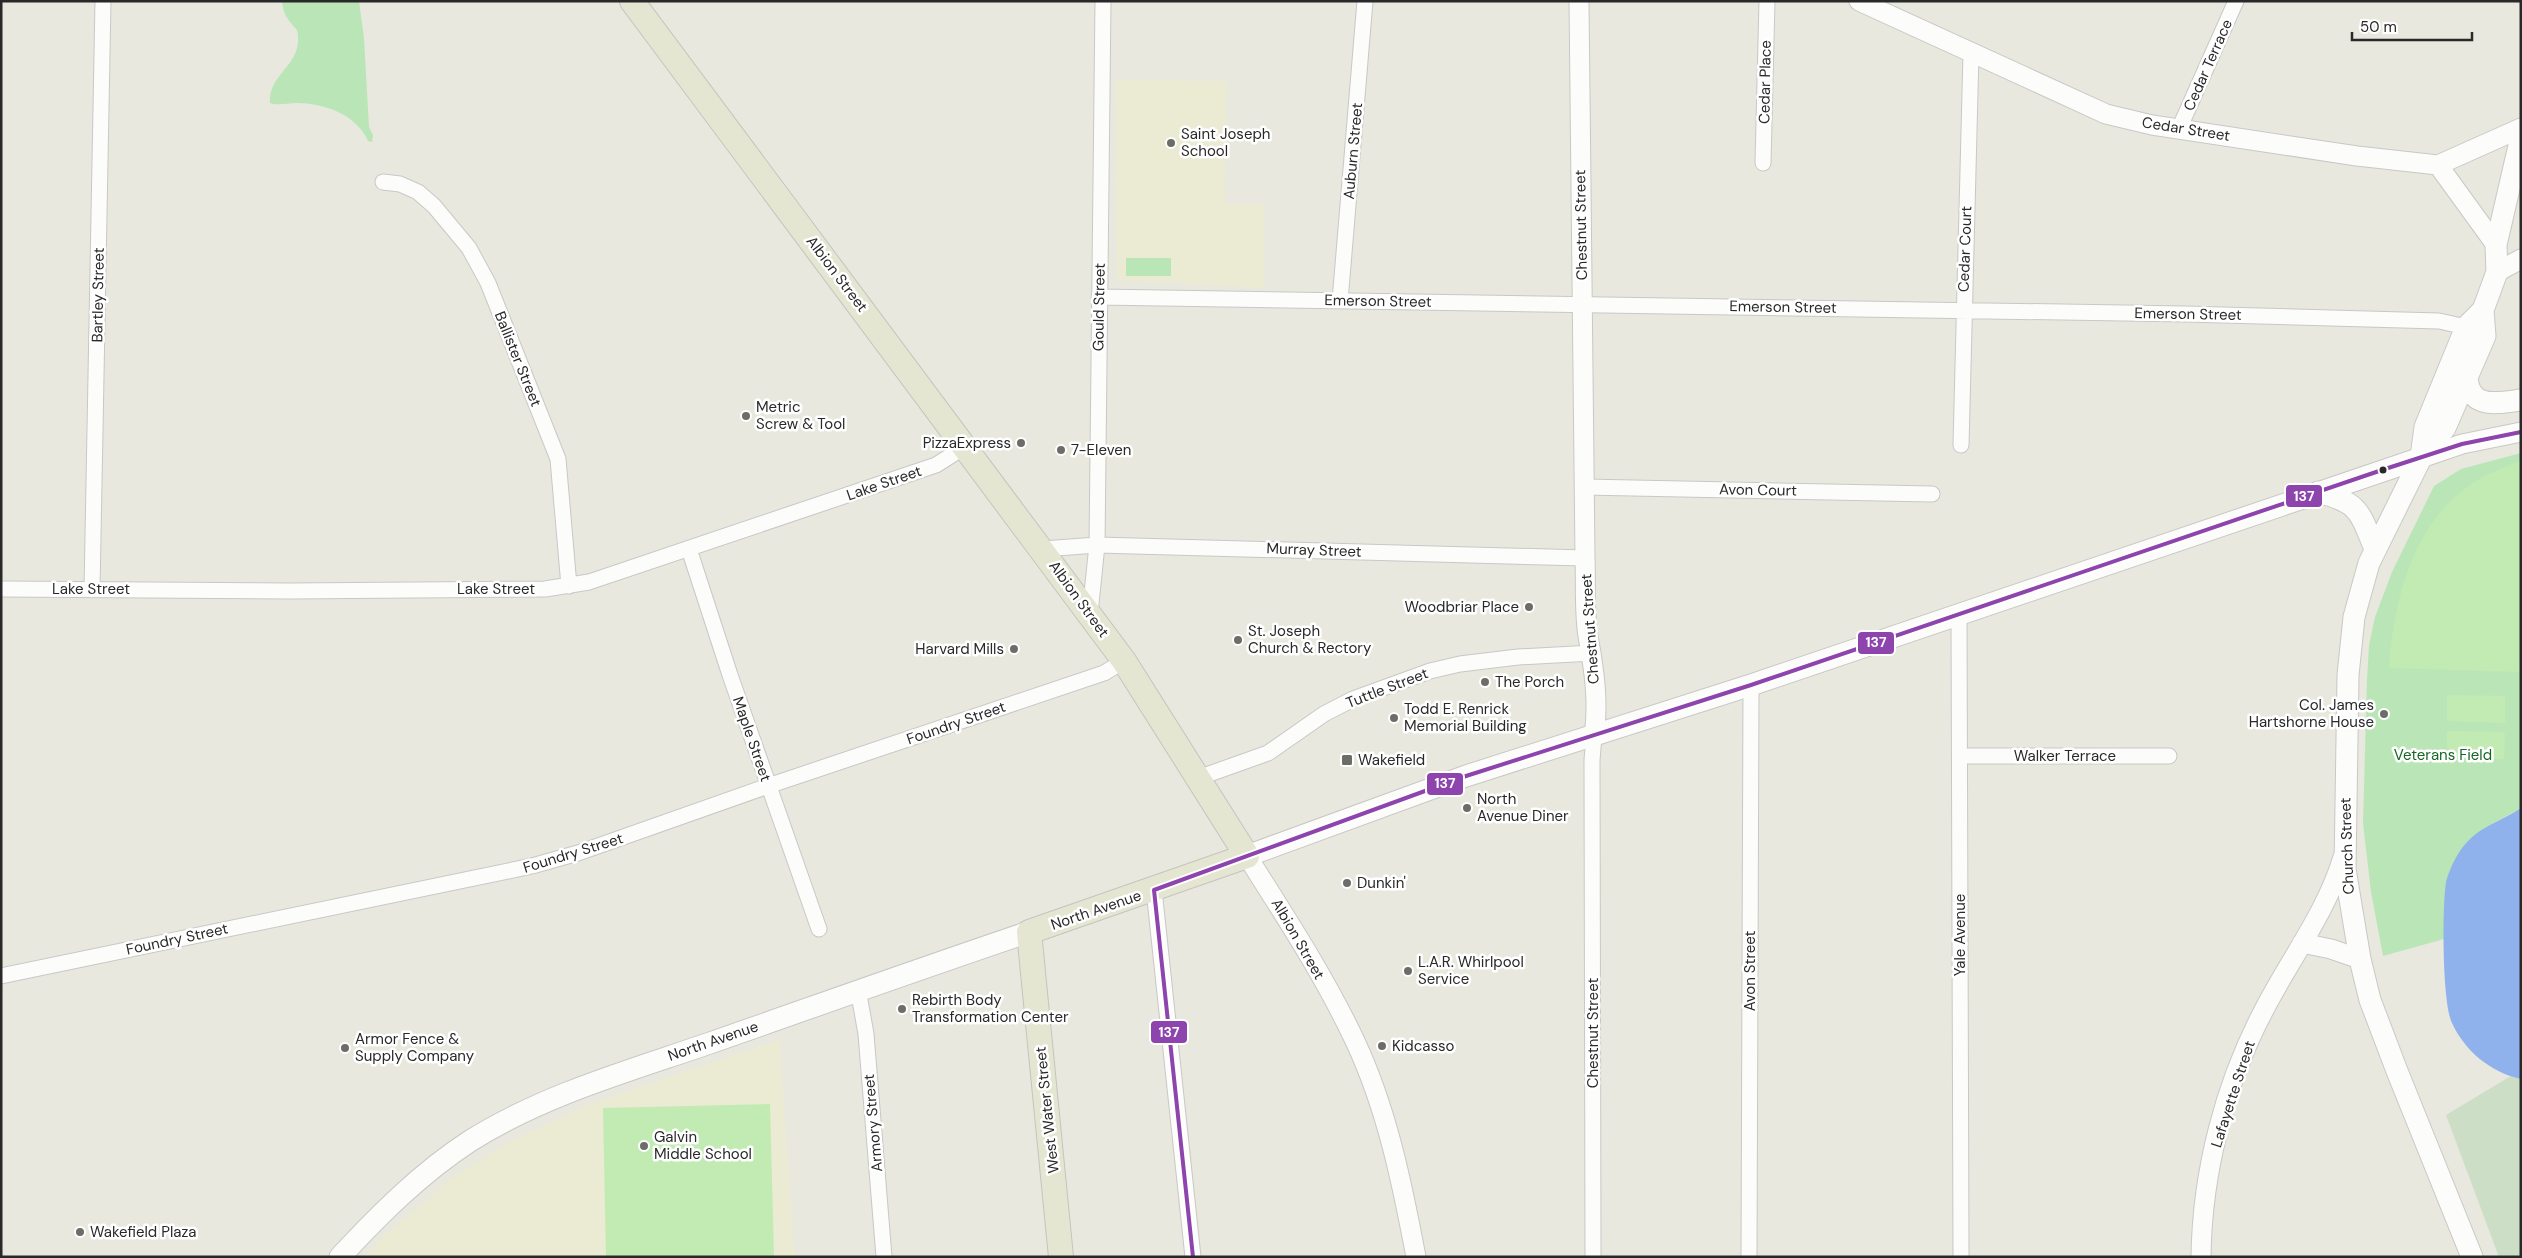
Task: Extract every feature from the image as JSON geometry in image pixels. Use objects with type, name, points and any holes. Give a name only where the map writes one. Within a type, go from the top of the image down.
[{"type":"main road","name":"Albion Street","points":[[632,1],[1090,613],[1124,661],[1247,856]]},
{"type":"main road","points":[[2421,458],[2445,428],[2485,336],[2483,310],[2497,272],[2496,245],[2521,137]]},
{"type":"main road","points":[[2421,458],[2425,427],[2466,327],[2483,310]]},
{"type":"main road","points":[[2467,376],[2472,392],[2482,401],[2498,403],[2521,400]]},
{"type":"main road","name":"North Avenue","points":[[340,1257],[387,1207],[410,1186],[470,1142],[503,1123],[558,1097],[858,990],[1154,890],[1466,776],[1752,684],[2421,458]]},
{"type":"main road","name":"Church Street","points":[[2421,458],[2375,548],[2359,595],[2352,632],[2346,725],[2344,853],[2347,891],[2370,1000],[2472,1257]]},
{"type":"main road","points":[[2318,492],[2344,499],[2354,507],[2375,548]]},
{"type":"main road","name":"West Water Street","points":[[1029,932],[1061,1257]]},
{"type":"street","name":"Bartley Street","points":[[92,590],[102,1]]},
{"type":"street","name":"Gould Street","points":[[1090,613],[1097,545],[1103,1]]},
{"type":"street","name":"Auburn Street","points":[[1340,301],[1365,1]]},
{"type":"street","name":"Chestnut Street","points":[[1579,1],[1585,558],[1588,630],[1593,653],[1596,713],[1592,760],[1593,1257]]},
{"type":"street","name":"Cedar Place","points":[[1763,163],[1767,1]]},
{"type":"street","name":"Cedar Street","points":[[1859,1],[1971,54],[2106,114],[2179,129],[2357,156],[2438,166]]},
{"type":"street","name":"Cedar Terrace","points":[[2179,129],[2236,1]]},
{"type":"street","name":"Cedar Court","points":[[1961,445],[1971,54]]},
{"type":"street","points":[[2496,245],[2438,166],[2521,128]]},
{"type":"street","name":"Ballister Street","points":[[382,182],[400,184],[418,192],[434,206],[469,248],[488,283],[558,459],[569,586]]},
{"type":"street","points":[[2497,272],[2521,259]]},
{"type":"street","name":"Emerson Street","points":[[1099,297],[1964,310],[2429,320],[2448,322],[2466,327]]},
{"type":"street","name":"North Avenue","points":[[2421,458],[2462,444],[2521,432]]},
{"type":"street","name":"Lake Street","points":[[1,588],[92,590],[388,590],[545,589],[569,586],[590,582],[936,465],[966,446]]},
{"type":"street","name":"Avon Court","points":[[1584,487],[1932,494]]},
{"type":"street","name":"Murray Street","points":[[1042,549],[1097,545],[1585,558]]},
{"type":"street","name":"Maple Street","points":[[689,549],[768,786],[819,929]]},
{"type":"street","name":"Yale Avenue","points":[[1959,613],[1961,1257]]},
{"type":"street","name":"Tuttle Street","points":[[1198,778],[1268,753],[1324,714],[1377,689],[1422,674],[1490,660],[1593,653]]},
{"type":"street","name":"Foundry Street","points":[[1,976],[532,866],[621,839],[768,786],[1104,673],[1124,661]]},
{"type":"street","name":"Avon Street","points":[[1749,1257],[1752,684]]},
{"type":"street","name":"Walker Terrace","points":[[1960,756],[2169,756]]},
{"type":"street","name":"Lafayette Street","points":[[2201,1257],[2208,1180],[2231,1090],[2259,1019],[2334,885],[2344,853]]},
{"type":"street","name":"Albion Street","points":[[1247,856],[1311,960],[1355,1040],[1380,1108],[1395,1157],[1416,1257]]},
{"type":"street","points":[[1154,890],[1193,1257]]},
{"type":"street","points":[[2302,943],[2332,949],[2360,959]]},
{"type":"street","name":"Armory Street","points":[[858,990],[866,1034],[884,1257]]},
{"type":"shaded area","name":"Saint Joseph School","points":[[1116,80],[1227,81],[1225,204],[1264,204],[1264,288],[1117,280]]},
{"type":"shaded area","name":"Galvin Middle School","points":[[779,1040],[795,1257],[365,1257],[383,1237],[453,1177],[514,1140],[588,1105]]},
{"type":"shaded area","points":[[2511,1076],[2521,1079],[2521,1257],[2499,1257],[2446,1115]]},
{"type":"green space","points":[[282,1],[359,1],[364,38],[369,127],[373,135],[372,142],[368,141],[356,124],[347,117],[328,108],[296,103],[270,103],[274,83],[296,52],[298,42],[297,30],[286,17]]},
{"type":"green space","points":[[1126,258],[1171,258],[1171,276],[1126,276]]},
{"type":"green space","name":"Veterans Field","points":[[2521,453],[2521,808],[2485,828],[2446,882],[2444,939],[2383,956],[2371,892],[2363,823],[2369,645],[2375,617],[2392,572],[2434,486],[2461,469]]},
{"type":"green space","points":[[2521,461],[2521,672],[2389,668],[2396,612],[2414,557],[2427,532],[2443,509],[2464,489],[2489,474]]},
{"type":"green space","points":[[2447,695],[2505,696],[2505,723],[2447,721]]},
{"type":"green space","points":[[2447,731],[2505,732],[2504,759],[2447,758]]},
{"type":"green space","points":[[770,1104],[774,1257],[606,1257],[603,1108]]},
{"type":"water","points":[[2521,808],[2521,1079],[2489,1066],[2471,1051],[2457,1033],[2452,1023],[2446,996],[2444,932],[2446,882],[2458,854],[2471,838],[2479,832]]},
{"type":"transit line","name":"137","points":[[1193,1257],[1154,890],[1466,776],[1751,685],[2382,470],[2462,444],[2521,432]]},
{"type":"place","name":"Saint Joseph School","points":[[1171,143]]},
{"type":"place","name":"Metric Screw & Tool","points":[[746,416]]},
{"type":"place","name":"PizzaExpress","points":[[1021,443]]},
{"type":"place","name":"7-Eleven","points":[[1061,450]]},
{"type":"place","name":"Woodbriar Place","points":[[1529,607]]},
{"type":"place","name":"St. Joseph Church & Rectory","points":[[1238,640]]},
{"type":"place","name":"Harvard Mills","points":[[1014,649]]},
{"type":"place","name":"The Porch","points":[[1485,682]]},
{"type":"place","name":"Col. James Hartshorne House","points":[[2384,714]]},
{"type":"place","name":"Todd E. Renrick Memorial Building","points":[[1394,718]]},
{"type":"place","name":"Wakefield","points":[[1347,760]]},
{"type":"place","name":"North Avenue Diner","points":[[1467,808]]},
{"type":"place","name":"Dunkin'","points":[[1347,883]]},
{"type":"place","name":"L.A.R. Whirlpool Service","points":[[1408,971]]},
{"type":"place","name":"Rebirth Body Transformation Center","points":[[902,1009]]},
{"type":"place","name":"Kidcasso","points":[[1382,1046]]},
{"type":"place","name":"Armor Fence & Supply Company","points":[[345,1048]]},
{"type":"place","name":"Galvin Middle School","points":[[644,1146]]},
{"type":"place","name":"Wakefield Plaza","points":[[80,1232]]}]
